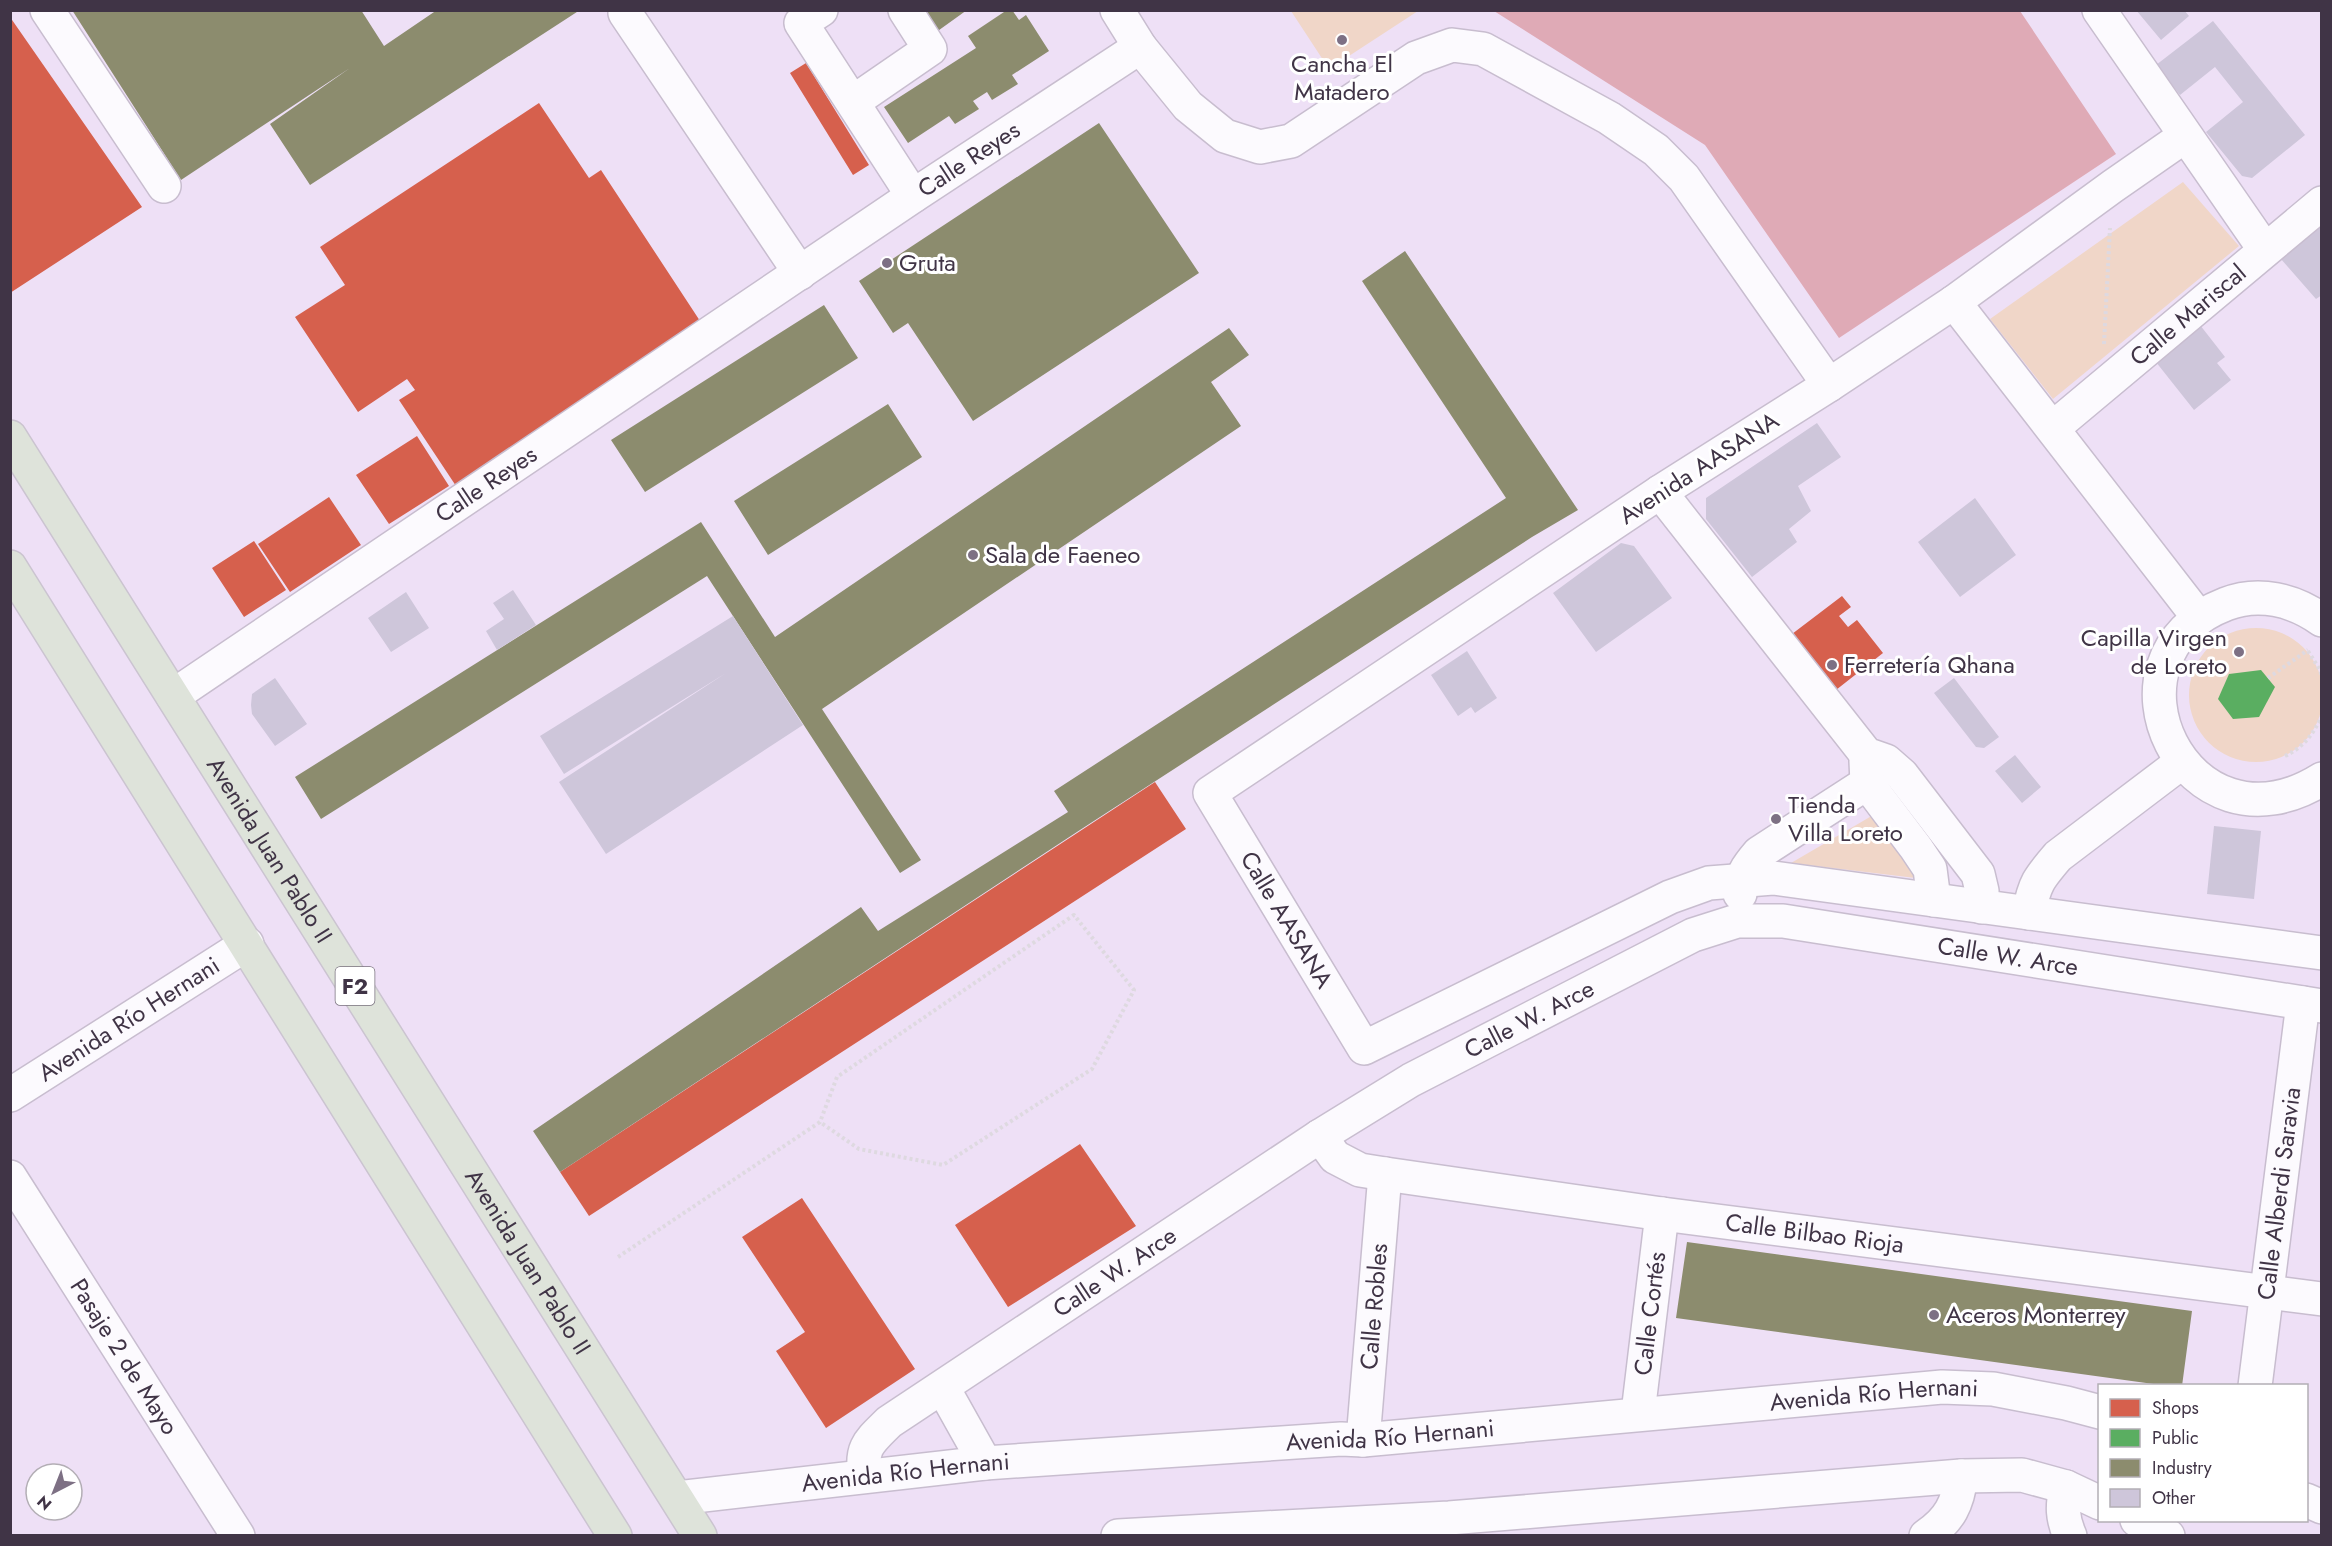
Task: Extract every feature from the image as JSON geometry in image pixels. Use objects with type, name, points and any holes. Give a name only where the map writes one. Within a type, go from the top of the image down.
[{"type":"highway","name":"Avenida Juan Pablo II","points":[[10,437],[700,1536]]},
{"type":"highway","points":[[10,567],[248,944],[615,1536]]},
{"type":"street","points":[[47,10],[164,186]]},
{"type":"street","points":[[821,10],[801,23],[913,196]]},
{"type":"street","points":[[853,102],[930,49],[905,10]]},
{"type":"street","points":[[1117,10],[1140,47],[1188,106],[1225,136],[1260,147],[1291,141],[1416,58],[1452,45],[1484,49],[1610,118],[1663,157],[1684,178],[1829,385]]},
{"type":"street","points":[[2099,10],[2265,250]]},
{"type":"street","points":[[625,13],[800,273]]},
{"type":"street","name":"Calle Reyes","points":[[173,696],[913,196],[1140,47]]},
{"type":"street","name":"Avenida AASANA","points":[[1210,793],[1660,492],[1829,385],[1954,302],[2185,136]]},
{"type":"street","name":"Calle Mariscal","points":[[2053,428],[2322,203]]},
{"type":"street","points":[[1954,302],[2199,618]]},
{"type":"street","points":[[1660,492],[1866,768],[1930,869],[1934,900]]},
{"type":"street","points":[[2322,620],[2294,604],[2274,599],[2254,598],[2234,601],[2215,608],[2199,618],[2174,645],[2166,660],[2160,686],[2160,713],[2164,730],[2181,762],[2197,777],[2216,789],[2237,796],[2259,799],[2281,797],[2302,790],[2322,779]]},
{"type":"street","points":[[1737,921],[1741,879],[1745,869],[1759,854],[1866,768],[1886,761],[1902,775],[1978,874],[1982,891],[1982,907]]},
{"type":"street","points":[[2030,913],[2034,889],[2042,874],[2058,856],[2181,762]]},
{"type":"street","name":"Calle AASANA","points":[[1210,793],[1364,1048]]},
{"type":"street","name":"Calle W. Arce","points":[[1364,1048],[1670,897],[1709,883],[1741,879],[1773,878],[2322,953]]},
{"type":"street","name":"Calle W. Arce","points":[[865,1476],[862,1460],[868,1443],[890,1422],[1320,1136],[1412,1080],[1693,935],[1737,921],[1783,921],[2312,1004]]},
{"type":"street","name":"Avenida Río Hernani","points":[[10,1095],[248,944]]},
{"type":"street","name":"Calle Alberdi Saravia","points":[[2255,1384],[2267,1291],[2312,1004]]},
{"type":"street","name":"Calle Bilbao Rioja","points":[[1320,1136],[1335,1157],[1360,1170],[1662,1214],[2322,1299]]},
{"type":"street","name":"Calle Robles","points":[[1363,1440],[1385,1174]]},
{"type":"street","name":"Pasaje 2 de Mayo","points":[[10,1177],[238,1536]]},
{"type":"street","name":"Calle Cortés","points":[[1638,1413],[1662,1214]]},
{"type":"street","name":"Avenida Río Hernani","points":[[677,1498],[984,1462],[1341,1439],[1363,1440],[1638,1413],[1942,1387],[1994,1389],[2066,1402],[2098,1411]]},
{"type":"street","points":[[943,1388],[984,1462]]},
{"type":"street","points":[[1118,1536],[1455,1527],[1961,1476],[2022,1475],[2066,1487],[2098,1502]]},
{"type":"street","points":[[1926,1536],[1950,1513],[1959,1497],[1961,1476]]},
{"type":"street","points":[[2066,1487],[2062,1505],[2063,1520],[2070,1536]]},
{"type":"street","points":[[2308,1500],[2322,1507]]},
{"type":"street","points":[[2139,1522],[2168,1536]]},
{"type":"path","points":[[2101,388],[2113,186]]},
{"type":"path","points":[[2299,643],[2308,650],[2322,677]]},
{"type":"path","points":[[2268,678],[2308,650]]},
{"type":"path","points":[[2282,757],[2297,750],[2312,734],[2322,716]]},
{"type":"path","points":[[618,1257],[820,1122],[837,1077],[1074,915],[1134,990],[1092,1069],[943,1165],[859,1149],[820,1122]]},
{"type":"shaded area","name":"Cancha El Matadero","points":[[1291,11],[1418,11],[1329,69]]},
{"type":"shaded area","points":[[1494,11],[2020,11],[2116,154],[1839,338],[1705,145]]},
{"type":"shaded area","points":[[2183,182],[2239,246],[2053,399],[1990,319]]},
{"type":"shaded area","points":[[2256,628],[2282,633],[2304,647],[2318,669],[2323,695],[2318,721],[2304,743],[2282,757],[2256,762],[2230,757],[2208,743],[2194,721],[2189,695],[2194,669],[2208,647],[2230,633]]},
{"type":"shaded area","points":[[1875,814],[1924,879],[1791,863]]},
{"type":"building: Shops","points":[[10,17],[142,207],[10,293]]},
{"type":"building: Shops","points":[[806,63],[869,165],[853,175],[790,73]]},
{"type":"building: Shops","points":[[539,103],[589,178],[601,170],[702,324],[456,486],[399,400],[415,390],[407,379],[358,412],[295,317],[345,285],[320,247]]},
{"type":"building: Shops","points":[[417,436],[449,486],[389,524],[356,475]]},
{"type":"building: Shops","points":[[329,497],[361,545],[290,592],[258,544]]},
{"type":"building: Shops","points":[[254,541],[286,590],[244,617],[212,568]]},
{"type":"building: Shops","points":[[1842,596],[1851,607],[1839,616],[1848,627],[1857,620],[1883,653],[1836,690],[1792,634]]},
{"type":"building: Shops","points":[[1155,782],[1186,829],[589,1216],[560,1172]]},
{"type":"building: Shops","points":[[1080,1144],[1136,1226],[1008,1307],[955,1225]]},
{"type":"building: Shops","points":[[802,1198],[915,1369],[826,1428],[776,1351],[805,1332],[742,1237]]},
{"type":"building: Public","points":[[2261,670],[2275,687],[2259,717],[2233,719],[2218,699],[2229,674]]},
{"type":"building: Industry","points":[[72,10],[361,10],[384,46],[437,10],[580,10],[310,185],[270,124],[350,68],[181,180]]},
{"type":"building: Industry","points":[[909,10],[967,10],[928,38]]},
{"type":"building: Industry","points":[[1007,10],[1012,10],[1019,20],[1026,15],[1049,51],[1012,75],[1018,84],[992,100],[987,92],[973,101],[979,109],[955,124],[949,116],[908,143],[884,107],[976,48],[968,36]]},
{"type":"building: Industry","points":[[1099,123],[1199,273],[973,421],[908,323],[893,333],[859,281]]},
{"type":"building: Industry","points":[[1405,251],[1578,510],[1532,537],[1080,830],[560,1172],[533,1131],[861,907],[878,931],[1068,812],[1054,791],[1506,498],[1362,281]]},
{"type":"building: Industry","points":[[824,305],[858,358],[645,492],[611,440]]},
{"type":"building: Industry","points":[[1229,328],[1249,355],[1211,382],[1241,426],[822,709],[921,860],[900,873],[707,576],[321,819],[295,777],[701,522],[775,637]]},
{"type":"building: Industry","points":[[888,404],[922,457],[768,555],[734,501]]},
{"type":"building: Industry","name":"Aceros Monterrey","points":[[1687,1242],[2192,1311],[2182,1384],[2154,1384],[1676,1318]]},
{"type":"building: Other","points":[[2136,10],[2184,10],[2189,16],[2161,40]]},
{"type":"building: Other","points":[[2213,21],[2305,135],[2252,178],[2242,176],[2206,132],[2243,102],[2215,67],[2180,95],[2156,65]]},
{"type":"building: Other","points":[[2322,208],[2322,295],[2316,299],[2273,250]]},
{"type":"building: Other","points":[[2193,316],[2225,357],[2217,363],[2231,380],[2194,410],[2148,352]]},
{"type":"building: Other","points":[[1817,423],[1841,457],[1798,486],[1811,511],[1789,529],[1797,542],[1752,577],[1706,519],[1706,498]]},
{"type":"building: Other","points":[[1975,498],[2016,555],[1960,597],[1918,542]]},
{"type":"building: Other","points":[[1621,543],[1634,546],[1672,598],[1596,652],[1553,593]]},
{"type":"building: Other","points":[[513,590],[536,625],[497,650],[486,631],[504,619],[493,603]]},
{"type":"building: Other","points":[[406,592],[429,628],[391,652],[368,618]]},
{"type":"building: Other","points":[[733,616],[803,725],[606,854],[559,782],[726,673],[564,774],[540,736]]},
{"type":"building: Other","points":[[1467,651],[1497,698],[1475,713],[1471,707],[1458,716],[1431,675]]},
{"type":"building: Other","points":[[275,678],[307,724],[275,746],[252,714],[251,705],[252,694]]},
{"type":"building: Other","points":[[1954,678],[1999,737],[1984,748],[1976,747],[1934,693]]},
{"type":"building: Other","points":[[2015,755],[2041,787],[2022,803],[1995,771]]},
{"type":"building: Other","points":[[2214,826],[2261,831],[2254,899],[2207,894]]},
{"type":"place","name":"Cancha El Matadero","points":[[1342,40]]},
{"type":"place","name":"Gruta","points":[[887,263]]},
{"type":"place","name":"Sala de Faeneo","points":[[973,555]]},
{"type":"place","name":"Capilla Virgen de Loreto","points":[[2239,652]]},
{"type":"place","name":"Ferretería Qhana","points":[[1832,665]]},
{"type":"place","name":"Tienda Villa Loreto","points":[[1776,819]]},
{"type":"place","name":"Aceros Monterrey","points":[[1934,1315]]}]
